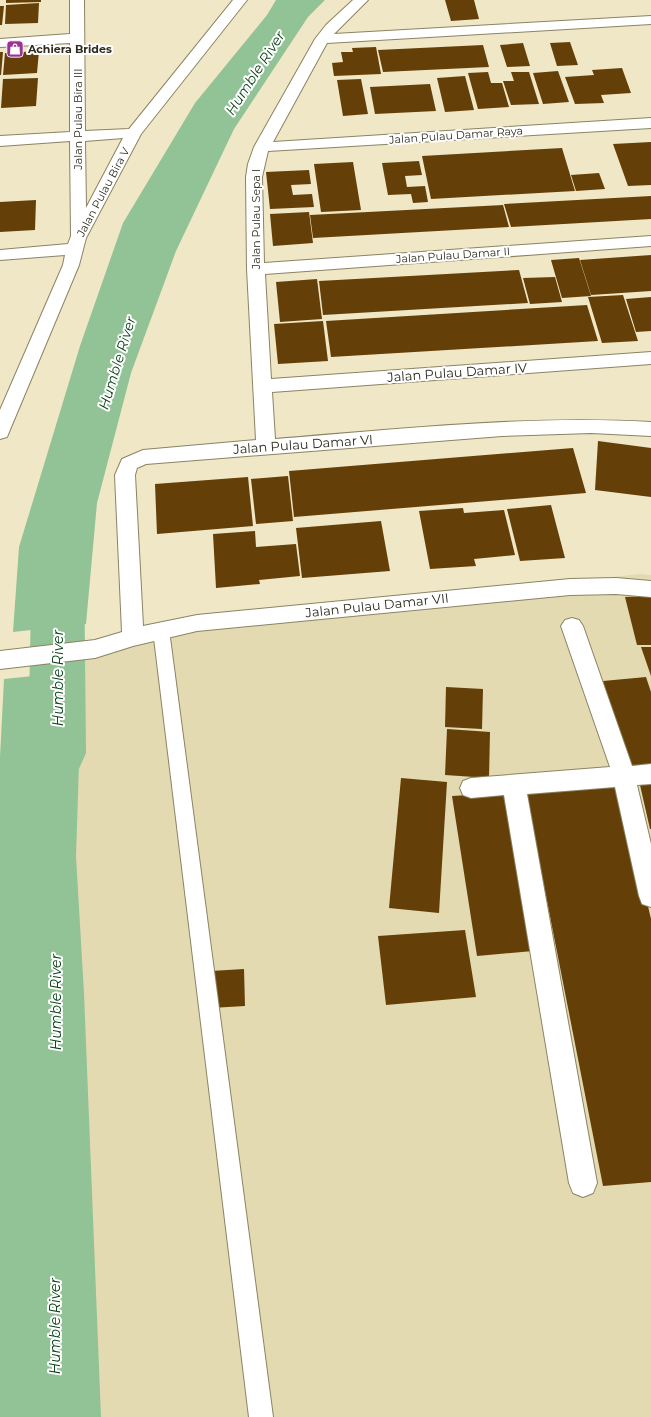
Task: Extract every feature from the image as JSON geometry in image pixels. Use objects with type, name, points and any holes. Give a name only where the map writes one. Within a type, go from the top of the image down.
[{"type":"street","name":"Jalan Pulau Bira III","points":[[77,0],[79,136],[77,244]]},
{"type":"street","name":"Jalan Pulau Bira V","points":[[0,432],[77,244],[134,133],[240,0]]},
{"type":"street","name":"Jalan Pulau Sepa I","points":[[266,446],[256,269],[254,178],[256,164],[262,148],[322,39],[331,28],[361,0]]},
{"type":"street","points":[[322,39],[651,20]]},
{"type":"street","points":[[0,43],[78,38]]},
{"type":"street","name":"Jalan Pulau Damar Raya","points":[[262,148],[651,124]]},
{"type":"street","points":[[0,141],[134,133]]},
{"type":"street","name":"Jalan Pulau Damar II","points":[[256,269],[651,240]]},
{"type":"street","points":[[0,255],[77,244]]},
{"type":"street","name":"Jalan Pulau Damar IV","points":[[263,386],[651,358]]},
{"type":"street","name":"Jalan Pulau Damar VI","points":[[133,637],[125,475],[129,464],[143,457],[266,446],[541,426],[615,426],[651,429]]},
{"type":"street","name":"Jalan Pulau Damar VII","points":[[0,660],[100,648],[160,630],[197,623],[523,591],[616,586],[651,589]]},
{"type":"street","points":[[572,626],[624,776],[651,896]]},
{"type":"street","points":[[471,788],[651,774]]},
{"type":"street","points":[[514,785],[583,1183]]},
{"type":"lane","points":[[160,630],[261,1417]]},
{"type":"shaded area","points":[[639,574],[651,575],[651,1417],[66,1417],[61,654],[161,630]]},
{"type":"water","points":[[276,0],[325,0],[308,17],[234,129],[176,251],[131,373],[97,503],[86,624],[13,632],[19,547],[80,346],[123,223],[195,103],[267,15]]},
{"type":"water","points":[[82,671],[76,856],[84,993],[101,1417],[0,1417],[0,757],[4,679]]},
{"type":"building","points":[[6,0],[41,0],[41,2],[6,3]]},
{"type":"building","points":[[445,0],[474,0],[479,19],[451,21]]},
{"type":"building","points":[[39,3],[38,23],[5,24],[6,5]]},
{"type":"building","points":[[0,6],[4,6],[2,25],[0,25]]},
{"type":"building","points":[[570,42],[578,65],[557,66],[550,43]]},
{"type":"building","points":[[523,43],[530,66],[507,67],[500,45]]},
{"type":"building","points":[[483,45],[489,67],[383,72],[378,50]]},
{"type":"building","points":[[376,47],[381,74],[334,76],[332,63],[343,62],[341,52],[353,52],[352,48]]},
{"type":"building","points":[[39,51],[37,73],[3,75],[5,53]]},
{"type":"building","points":[[0,52],[3,52],[1,75],[0,75]]},
{"type":"building","points":[[622,68],[631,93],[601,95],[604,103],[575,104],[565,77],[594,75],[592,70]]},
{"type":"building","points":[[558,71],[569,102],[543,104],[533,73]]},
{"type":"building","points":[[488,72],[491,83],[502,83],[509,107],[478,109],[468,73]]},
{"type":"building","points":[[511,72],[529,72],[539,104],[511,105],[503,81],[514,81]]},
{"type":"building","points":[[465,76],[474,110],[445,112],[437,78]]},
{"type":"building","points":[[38,78],[36,106],[1,108],[3,79]]},
{"type":"building","points":[[361,79],[368,114],[343,116],[337,80]]},
{"type":"building","points":[[430,84],[436,111],[375,114],[370,87]]},
{"type":"building","points":[[651,142],[651,185],[628,186],[613,144]]},
{"type":"building","points":[[562,148],[575,191],[431,199],[422,156]]},
{"type":"building","points":[[419,161],[422,175],[405,176],[407,187],[425,186],[428,202],[413,203],[411,194],[388,195],[382,163]]},
{"type":"building","points":[[353,162],[361,210],[321,212],[314,164]]},
{"type":"building","points":[[309,170],[311,184],[291,185],[293,195],[312,194],[314,207],[270,209],[266,172]]},
{"type":"building","points":[[599,173],[605,189],[576,191],[571,175]]},
{"type":"building","points":[[651,196],[651,219],[511,227],[504,204]]},
{"type":"building","points":[[36,200],[35,230],[0,232],[0,202]]},
{"type":"building","points":[[503,205],[509,227],[313,238],[310,215]]},
{"type":"building","points":[[309,212],[313,243],[273,246],[270,214]]},
{"type":"building","points":[[651,255],[651,291],[591,295],[580,260]]},
{"type":"building","points":[[579,258],[591,296],[562,298],[551,260]]},
{"type":"building","points":[[519,270],[528,303],[323,315],[319,281]]},
{"type":"building","points":[[555,277],[562,302],[530,304],[523,278]]},
{"type":"building","points":[[317,279],[322,319],[280,322],[276,282]]},
{"type":"building","points":[[623,295],[638,341],[602,343],[588,297]]},
{"type":"building","points":[[651,297],[651,331],[636,332],[626,299]]},
{"type":"building","points":[[587,305],[598,341],[331,357],[326,321]]},
{"type":"building","points":[[323,321],[328,361],[278,364],[274,324]]},
{"type":"building","points":[[598,441],[651,448],[651,497],[595,490]]},
{"type":"building","points":[[573,448],[586,493],[294,517],[289,471]]},
{"type":"building","points":[[288,476],[293,521],[256,524],[251,479]]},
{"type":"building","points":[[248,477],[253,526],[157,534],[155,484]]},
{"type":"building","points":[[551,505],[565,558],[520,561],[507,509]]},
{"type":"building","points":[[463,508],[464,513],[504,510],[515,555],[474,559],[476,566],[430,569],[419,511]]},
{"type":"building","points":[[381,521],[390,571],[302,578],[296,528]]},
{"type":"building","points":[[255,531],[256,547],[296,544],[300,576],[259,580],[260,584],[216,588],[213,534]]},
{"type":"building","points":[[651,596],[651,645],[637,645],[625,597]]},
{"type":"building","points":[[641,647],[651,647],[651,676]]},
{"type":"building","points":[[646,677],[651,692],[651,766],[628,768],[603,681]]},
{"type":"building","points":[[446,687],[483,689],[482,729],[445,727]]},
{"type":"building","points":[[447,729],[490,732],[489,778],[445,775]]},
{"type":"building","points":[[401,778],[447,782],[439,913],[389,908]]},
{"type":"building","points":[[618,778],[651,919],[651,1182],[603,1186],[524,784]]},
{"type":"building","points":[[651,784],[651,829],[650,829],[640,785]]},
{"type":"building","points":[[504,793],[533,951],[477,956],[452,796]]},
{"type":"building","points":[[465,930],[476,997],[386,1005],[378,936]]},
{"type":"building","points":[[244,969],[245,1006],[211,1008],[211,971]]},
{"type":"waterway","name":"Humble River","points":[[57,753],[58,553],[60,548]]},
{"type":"place","name":"Achiera Brides","points":[[15,49]]}]
